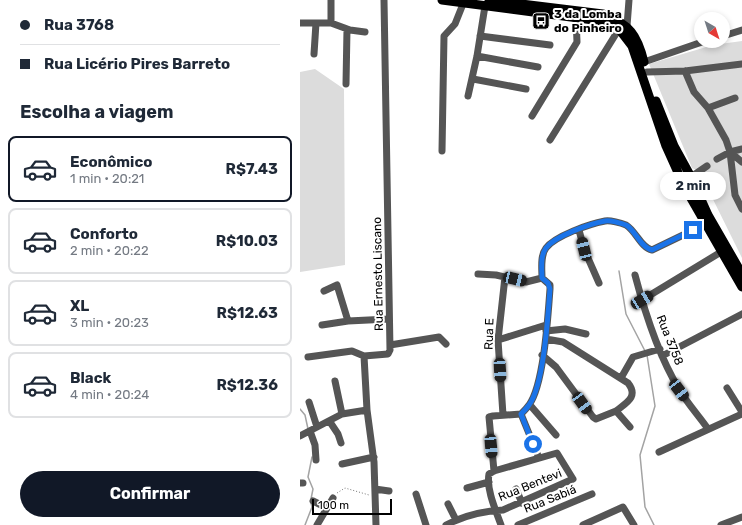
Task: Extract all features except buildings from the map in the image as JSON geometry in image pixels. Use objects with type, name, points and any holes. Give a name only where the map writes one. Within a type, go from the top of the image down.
[{"type":"main road","points":[[442,0],[463,4],[487,3],[561,8],[603,14],[621,25],[639,43],[647,72],[674,146],[708,215],[742,274]]},
{"type":"main road","points":[[561,8],[576,18],[621,25]]},
{"type":"main road","points":[[621,25],[636,54],[666,146],[688,176]]},
{"type":"main road","points":[[688,176],[684,186],[742,287]]},
{"type":"street","points":[[331,0],[331,23]]},
{"type":"street","name":"Rua Ernesto Liscano","points":[[364,356],[388,354],[390,350],[384,0]]},
{"type":"street","points":[[550,140],[628,13],[629,0]]},
{"type":"street","points":[[468,96],[473,79],[487,3]]},
{"type":"street","points":[[442,151],[444,36],[455,24],[463,4]]},
{"type":"street","points":[[621,25],[628,13]]},
{"type":"street","points":[[532,116],[577,42],[576,18]]},
{"type":"street","points":[[300,23],[331,23],[347,29],[365,32]]},
{"type":"street","points":[[314,54],[316,23]]},
{"type":"street","points":[[346,84],[347,29]]},
{"type":"street","points":[[730,34],[742,30]]},
{"type":"street","points":[[480,36],[550,45]]},
{"type":"street","points":[[644,62],[694,45]]},
{"type":"street","points":[[477,56],[538,68]]},
{"type":"street","points":[[647,72],[685,71],[742,64]]},
{"type":"street","points":[[685,71],[694,92],[708,108],[719,125],[730,152],[735,195],[742,209]]},
{"type":"street","points":[[473,79],[526,89]]},
{"type":"street","points":[[708,108],[735,98]]},
{"type":"street","points":[[717,159],[730,152],[742,149]]},
{"type":"street","points":[[730,152],[742,162]]},
{"type":"street","points":[[688,176],[707,166]]},
{"type":"street","points":[[542,278],[543,255],[546,248],[554,241],[579,230],[606,221],[624,224],[652,250],[706,224]]},
{"type":"street","points":[[579,230],[584,249],[598,283]]},
{"type":"street","points":[[642,300],[721,252]]},
{"type":"street","points":[[478,274],[505,277],[526,282],[542,278]]},
{"type":"street","name":"Rua 3758","points":[[635,275],[642,300],[661,352],[679,390],[708,429]]},
{"type":"street","name":"Rua E","points":[[503,415],[498,340],[505,277]]},
{"type":"street","points":[[501,525],[496,510],[490,476],[489,417],[521,414],[530,405],[537,383],[546,339],[550,289],[548,283],[542,278]]},
{"type":"street","points":[[324,291],[337,285],[348,321]]},
{"type":"street","points":[[621,378],[630,358],[661,352],[742,314]]},
{"type":"street","points":[[322,325],[348,321],[389,319]]},
{"type":"street","points":[[498,340],[546,328],[586,334]]},
{"type":"street","points":[[390,345],[439,338],[446,344]]},
{"type":"street","points":[[542,355],[556,366],[596,419],[616,411],[629,400],[633,394],[632,389],[621,378],[563,342],[546,339]]},
{"type":"street","points":[[308,357],[352,351],[364,356],[367,410],[374,457],[376,525]]},
{"type":"street","points":[[335,381],[342,414]]},
{"type":"street","points":[[659,452],[742,413],[726,388]]},
{"type":"street","points":[[309,402],[317,428]]},
{"type":"street","points":[[530,405],[556,435]]},
{"type":"street","points":[[300,436],[330,422],[342,414],[367,410]]},
{"type":"street","points":[[616,411],[630,427]]},
{"type":"street","points":[[467,488],[490,476],[539,458],[521,414]]},
{"type":"street","points":[[330,422],[338,434],[341,443]]},
{"type":"street","points":[[310,431],[315,445],[316,460]]},
{"type":"street","name":"Rua Bentevi","points":[[446,525],[486,510],[503,510],[522,503],[573,479],[557,453],[539,458]]},
{"type":"street","points":[[342,464],[374,457]]},
{"type":"street","points":[[516,489],[522,503]]},
{"type":"street","points":[[375,493],[389,491]]},
{"type":"street","points":[[416,494],[426,525]]},
{"type":"street","name":"Rua Sabiá","points":[[518,525],[592,494]]},
{"type":"street","points":[[317,525],[333,498]]},
{"type":"street","points":[[313,501],[327,508]]},
{"type":"street","points":[[448,504],[456,520]]},
{"type":"street","points":[[583,525],[623,507],[634,525]]},
{"type":"street","points":[[722,525],[742,517]]},
{"type":"path","points":[[333,498],[340,490],[345,488],[375,493]]},
{"type":"shaded area","points":[[742,41],[742,258],[699,171],[692,168],[649,64],[703,48],[730,48],[730,43]]},
{"type":"shaded area","points":[[315,69],[344,89],[345,265],[300,272],[300,72]]},
{"type":"waterway","points":[[619,271],[626,314],[645,351]]},
{"type":"waterway","points":[[647,355],[655,406],[640,455],[645,507],[654,525]]},
{"type":"waterway","points":[[300,409],[305,415],[308,429]]},
{"type":"waterway","points":[[311,499],[313,489],[308,477],[312,457]]},
{"type":"waterway","points":[[305,525],[312,507],[311,503]]},
{"type":"tunnel","points":[[707,166],[717,159]]},
{"type":"place","name":"3 da Lomba do Pinheiro","points":[[541,21]]},
{"type":"route","points":[[533,444],[521,414],[530,405],[534,395],[546,339],[550,289],[548,283],[542,278],[543,255],[546,248],[554,241],[568,234],[606,221],[624,224],[650,250],[693,230]]}]
